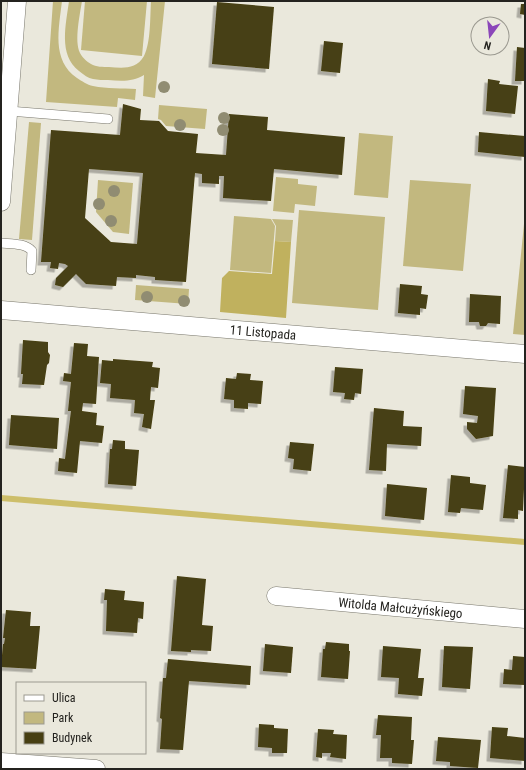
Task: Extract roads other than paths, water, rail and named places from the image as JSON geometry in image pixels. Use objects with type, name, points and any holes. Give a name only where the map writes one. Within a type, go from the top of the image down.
[{"type":"street","points":[[1,202],[17,1]]},
{"type":"street","name":"11 Listopada","points":[[1,310],[525,354]]},
{"type":"street","name":"Witolda Małcużyńskiego","points":[[276,596],[525,619]]},
{"type":"street","points":[[1,762],[96,769]]},
{"type":"lane","points":[[9,111],[108,119]]},
{"type":"lane","points":[[1,243],[30,248],[32,251],[31,270]]},
{"type":"waterway","points":[[1,498],[525,542]]}]
